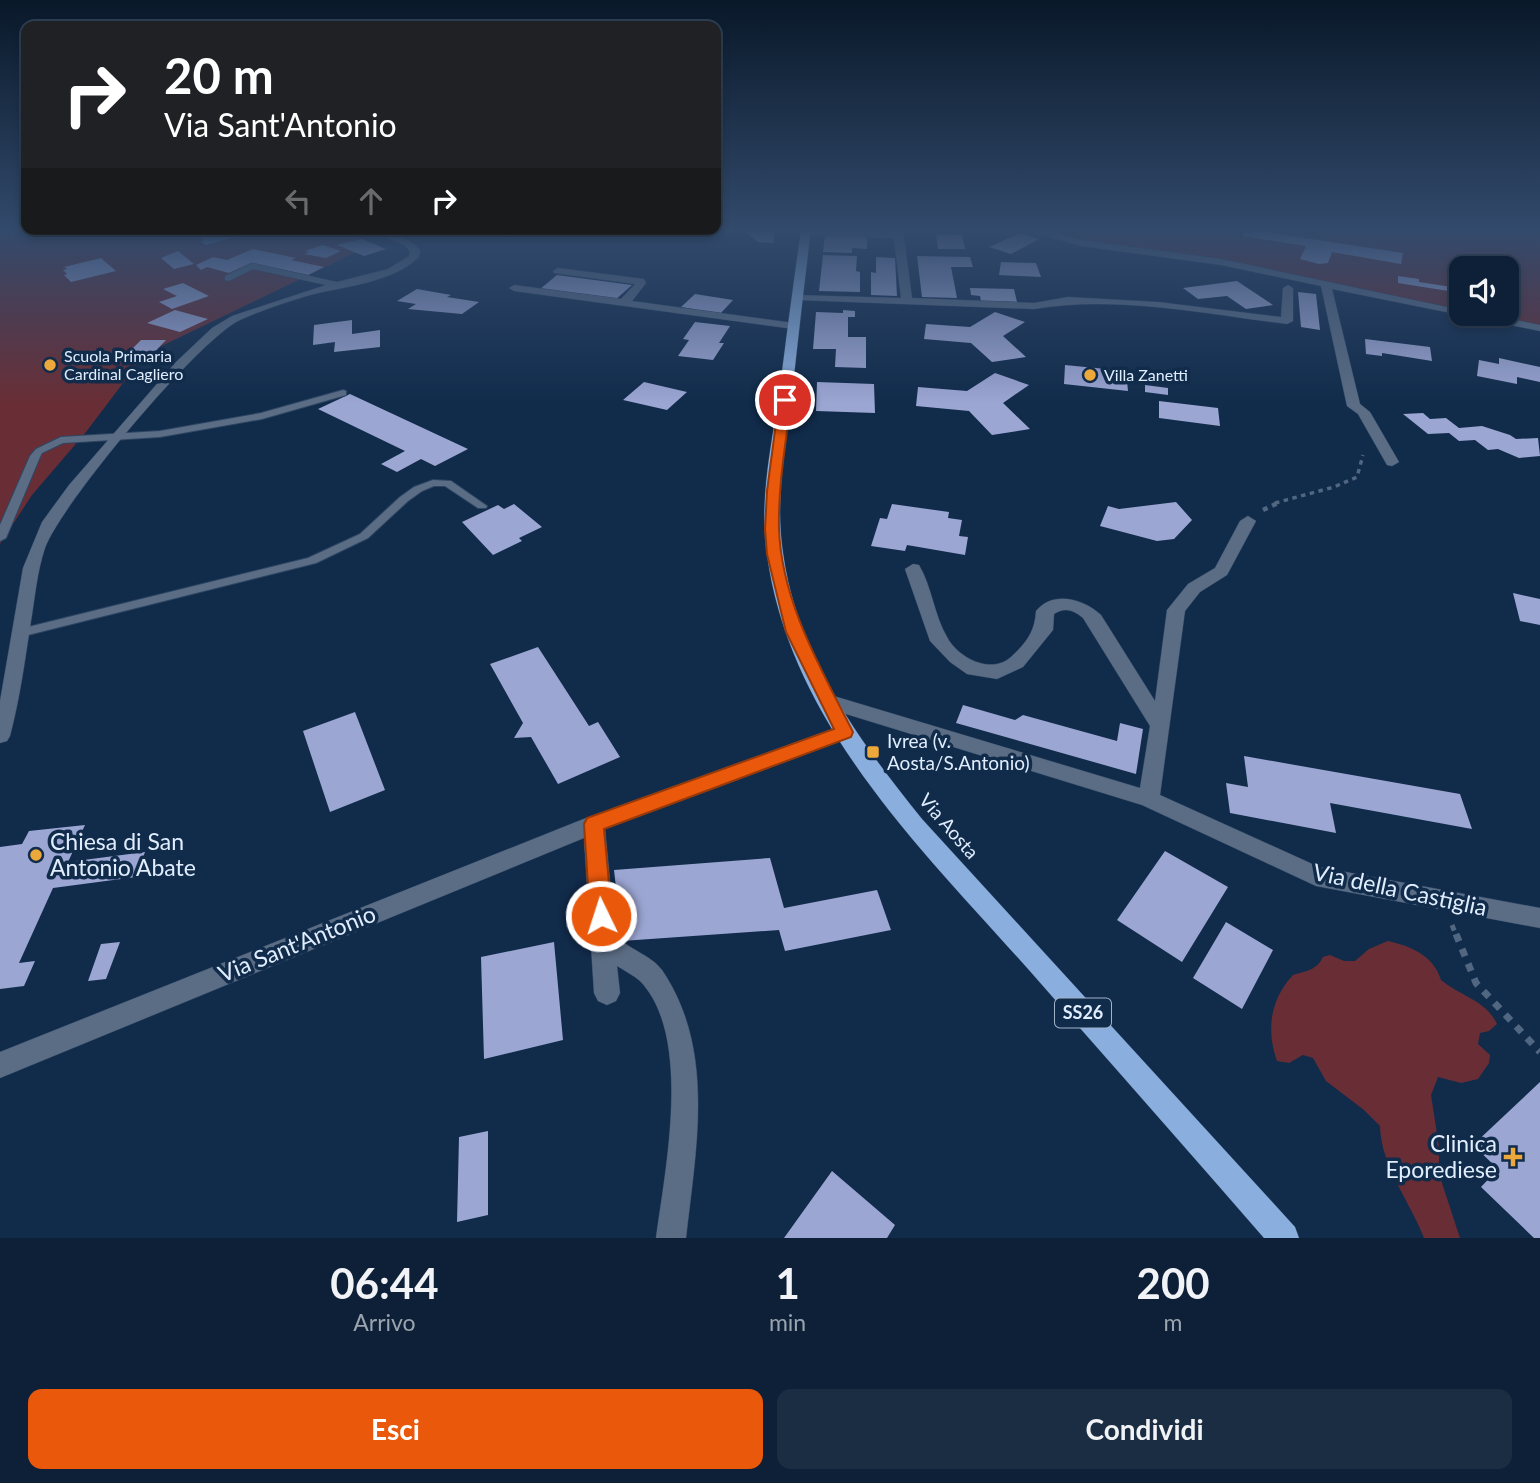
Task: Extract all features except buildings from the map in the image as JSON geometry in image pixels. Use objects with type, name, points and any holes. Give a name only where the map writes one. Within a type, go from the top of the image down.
[{"type":"main road","name":"Via Aosta","points":[[799,288],[778,453],[772,529],[780,582],[794,632],[828,701],[844,732],[884,787],[953,869],[1284,1238]]},
{"type":"street","points":[[0,736],[31,568],[48,525],[75,488],[180,365],[216,330],[264,307],[329,288]]},
{"type":"street","points":[[514,288],[794,326]]},
{"type":"street","points":[[624,303],[637,288]]},
{"type":"street","points":[[905,288],[907,301]]},
{"type":"street","points":[[798,297],[1034,306],[1068,300],[1158,305],[1287,321],[1288,288]]},
{"type":"street","points":[[1325,288],[1354,406],[1363,412],[1391,462]]},
{"type":"street","points":[[1334,288],[1449,310]]},
{"type":"street","points":[[1519,324],[1540,328]]},
{"type":"street","points":[[1149,799],[1175,610],[1194,588],[1222,571],[1248,520]]},
{"type":"street","points":[[913,569],[939,641],[965,664],[985,672],[997,673],[1016,663],[1044,630],[1045,611],[1057,603],[1071,604],[1086,610],[1095,619],[1161,727]]},
{"type":"street","name":"Via della Castiglia","points":[[828,701],[1149,799],[1317,876],[1540,918]]},
{"type":"street","name":"Via Sant'Antonio","points":[[0,1065],[594,824],[844,732]]},
{"type":"street","points":[[594,824],[607,993]]},
{"type":"street","points":[[603,939],[611,951],[651,974],[678,1031],[686,1086],[671,1238]]},
{"type":"lane","points":[[61,440],[160,434],[262,416],[343,393]]},
{"type":"lane","points":[[0,538],[39,450],[61,440],[73,429]]},
{"type":"lane","points":[[20,633],[312,561],[364,536],[404,499],[433,483],[447,483],[482,506]]},
{"type":"path","points":[[1248,520],[1278,500],[1347,484],[1357,477],[1363,452]]},
{"type":"path","points":[[1441,900],[1476,984],[1540,1052]]},
{"type":"shaded area","points":[[0,288],[282,288],[145,354],[86,432],[32,495],[0,544]]},
{"type":"shaded area","points":[[1347,288],[1449,288],[1449,309]]},
{"type":"shaded area","points":[[1519,288],[1540,288],[1540,327],[1519,323]]},
{"type":"shaded area","points":[[1388,941],[1413,949],[1427,958],[1441,980],[1486,1009],[1497,1024],[1489,1031],[1480,1033],[1478,1044],[1490,1055],[1489,1063],[1478,1079],[1461,1083],[1438,1077],[1431,1095],[1439,1147],[1439,1174],[1460,1238],[1424,1238],[1385,1156],[1380,1126],[1326,1081],[1313,1058],[1303,1055],[1289,1063],[1277,1061],[1274,1049],[1272,1016],[1279,995],[1293,975],[1311,969],[1318,965],[1323,957],[1330,955],[1344,961],[1355,961],[1369,949]]},
{"type":"place","name":"Scuola Primaria Cardinal Cagliero","points":[[50,365]]},
{"type":"place","name":"Villa Zanetti","points":[[1090,375]]},
{"type":"place","name":"Ivrea (v. Aosta/S.Antonio)","points":[[873,752]]},
{"type":"place","name":"Chiesa di San Antonio Abate","points":[[36,855]]},
{"type":"place","name":"Clinica Eporediese","points":[[1513,1157]]},
{"type":"route","points":[[601,916],[594,824],[844,732],[794,632],[782,592],[775,554],[772,529],[774,491],[785,400]]}]
